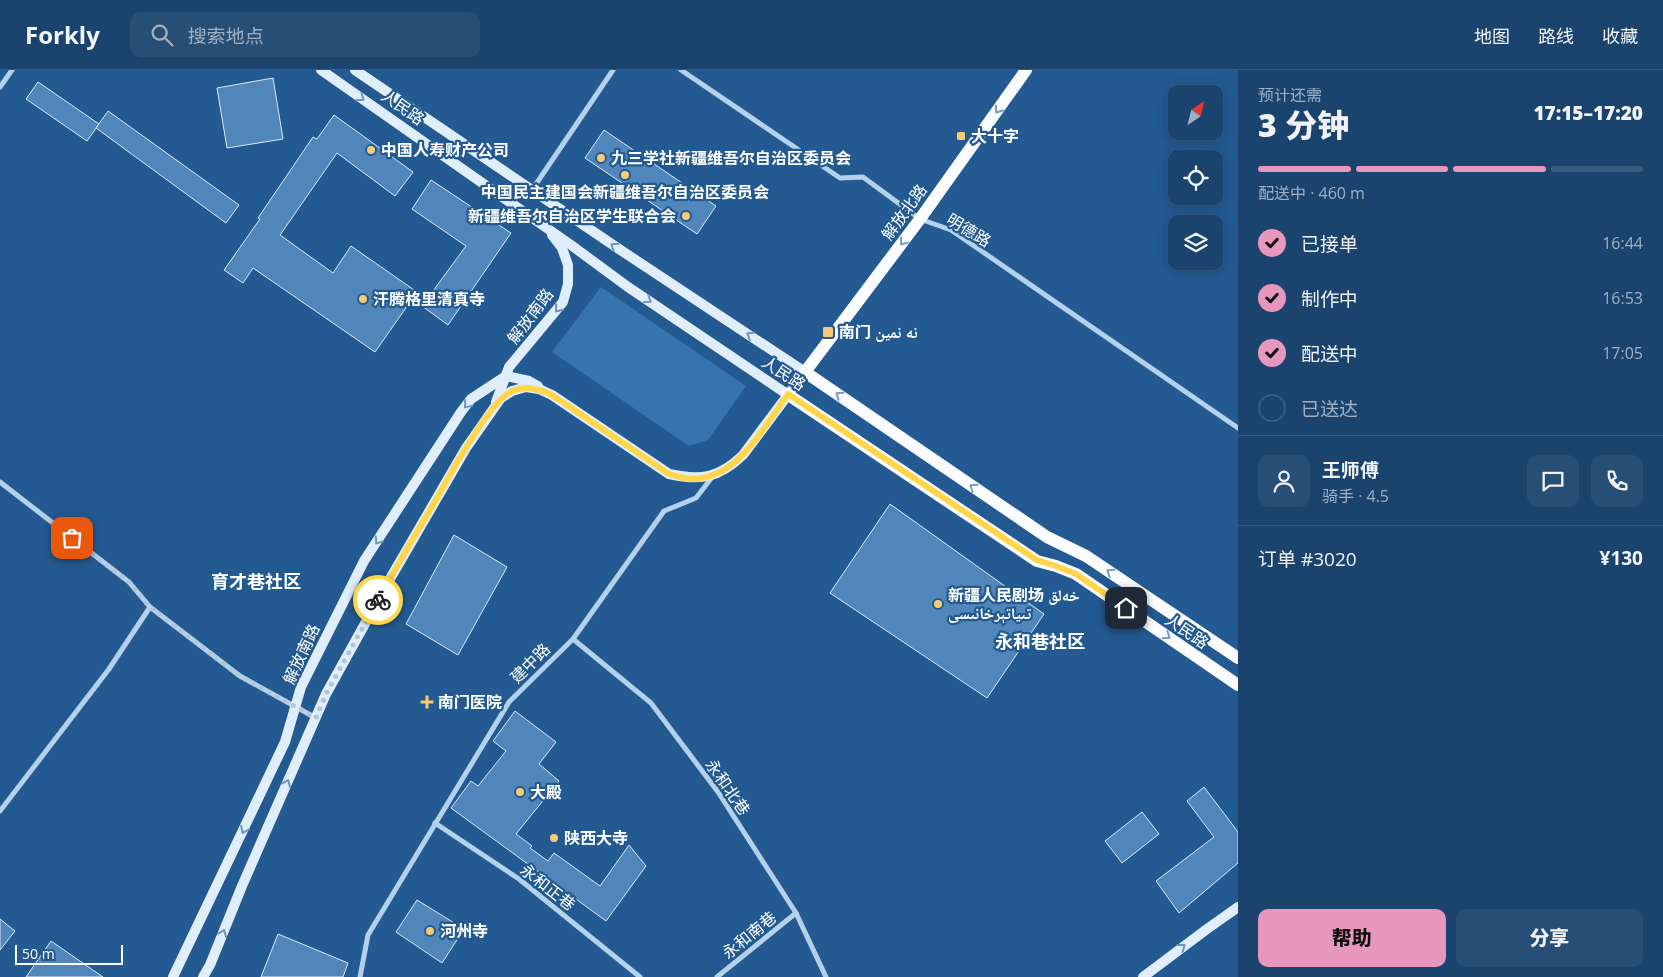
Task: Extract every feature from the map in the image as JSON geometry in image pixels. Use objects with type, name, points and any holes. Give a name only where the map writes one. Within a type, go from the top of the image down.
[{"type":"main road","name":"人民路","points":[[321,70],[628,287],[1037,560],[1076,574],[1238,685]]},
{"type":"main road","name":"人民路","points":[[355,70],[805,372],[1046,537],[1086,556],[1238,658]]},
{"type":"main road","name":"解放北路","points":[[805,372],[920,219],[1026,70]]},
{"type":"main road","name":"解放南路","points":[[492,410],[509,367],[564,302],[568,284],[568,265],[562,248],[537,221]]},
{"type":"main road","name":"解放南路","points":[[203,977],[210,965],[242,886],[326,694],[466,448],[500,398],[512,391],[526,387],[540,389],[552,395],[669,474],[691,479],[714,475],[744,455],[805,372]]},
{"type":"main road","name":"解放南路","points":[[173,977],[285,742],[300,687],[369,554],[471,399],[506,376]]},
{"type":"main road","points":[[506,376],[529,381],[552,395]]},
{"type":"main road","points":[[1143,977],[1238,907]]},
{"type":"street","points":[[0,87],[12,70]]},
{"type":"street","points":[[532,190],[613,70]]},
{"type":"street","name":"明德路","points":[[681,70],[840,178],[863,178],[920,219],[951,230],[1238,428]]},
{"type":"street","name":"建中路","points":[[360,977],[368,935],[509,702],[573,639],[664,511],[696,498],[714,475]]},
{"type":"street","points":[[0,482],[129,582],[150,607],[240,676],[316,718]]},
{"type":"street","points":[[0,811],[109,669],[150,607]]},
{"type":"street","name":"永和北巷","points":[[573,639],[650,703],[718,792],[796,913],[826,977]]},
{"type":"street","name":"永和正巷","points":[[435,823],[519,879],[640,977]]},
{"type":"street","name":"永和南巷","points":[[717,977],[796,913]]},
{"type":"shaded area","points":[[601,287],[746,386],[708,440],[689,446],[552,352]]},
{"type":"building","points":[[273,78],[283,139],[227,148],[217,88]]},
{"type":"building","points":[[38,82],[99,124],[87,141],[26,99]]},
{"type":"building","points":[[108,111],[239,205],[226,223],[96,128]]},
{"type":"building","points":[[334,115],[413,172],[395,196],[337,153],[280,235],[333,273],[351,246],[417,292],[375,352],[253,268],[243,283],[224,270],[260,219],[258,218],[313,137],[317,139]]},
{"type":"building","points":[[604,130],[716,206],[697,234],[585,158]]},
{"type":"building","points":[[431,180],[511,233],[448,325],[422,306],[466,246],[412,209]]},
{"type":"building","name":"新疆人民剧场 خەلق تىياتېرخانىسى","points":[[890,504],[1044,614],[987,698],[830,593]]},
{"type":"building","points":[[454,535],[507,567],[458,655],[406,624]]},
{"type":"building","points":[[515,711],[556,742],[539,764],[559,781],[516,834],[532,846],[530,848],[548,861],[554,853],[600,886],[629,845],[646,866],[606,921],[451,808],[471,781],[478,786],[506,751],[493,741]]},
{"type":"building","points":[[1204,787],[1238,832],[1238,863],[1179,913],[1156,881],[1214,837],[1187,801]]},
{"type":"building","points":[[1142,812],[1159,834],[1122,863],[1105,841]]},
{"type":"building","name":"河州寺","points":[[417,900],[464,929],[442,963],[396,932]]},
{"type":"building","points":[[0,919],[15,931],[0,950]]},
{"type":"building","points":[[278,934],[348,963],[343,977],[261,977]]},
{"type":"building","points":[[51,941],[103,977],[26,977]]},
{"type":"way so far","points":[[72,538],[129,582],[150,607],[240,676],[316,718],[326,694],[378,600]]},
{"type":"place","name":"大十字","points":[[961,136]]},
{"type":"place","name":"中国人寿财产公司","points":[[371,150]]},
{"type":"place","name":"九三学社新疆维吾尔自治区委员会","points":[[601,158]]},
{"type":"place","name":"中国民主建国会新疆维吾尔自治区委员会","points":[[625,175]]},
{"type":"place","name":"新疆维吾尔自治区学生联合会","points":[[686,216]]},
{"type":"place","name":"汗腾格里清真寺","points":[[363,299]]},
{"type":"place","name":"南门 نە نمين","points":[[828,332]]},
{"type":"place","name":"新疆人民剧场 خەلق تىياتېرخانىسى","points":[[938,604]]},
{"type":"place","name":"南门医院","points":[[427,702]]},
{"type":"place","name":"大殿","points":[[520,792]]},
{"type":"place","name":"陕西大寺","points":[[554,838]]},
{"type":"place","name":"河州寺","points":[[430,931]]},
{"type":"district","name":"育才巷社区","points":[[256,581]]},
{"type":"district","name":"永和巷社区","points":[[1040,641]]},
{"type":"route","points":[[378,600],[466,448],[500,398],[512,391],[526,387],[540,389],[552,395],[669,474],[691,479],[714,475],[744,455],[788,394],[914,480],[1037,560],[1076,574],[1126,608]]}]
